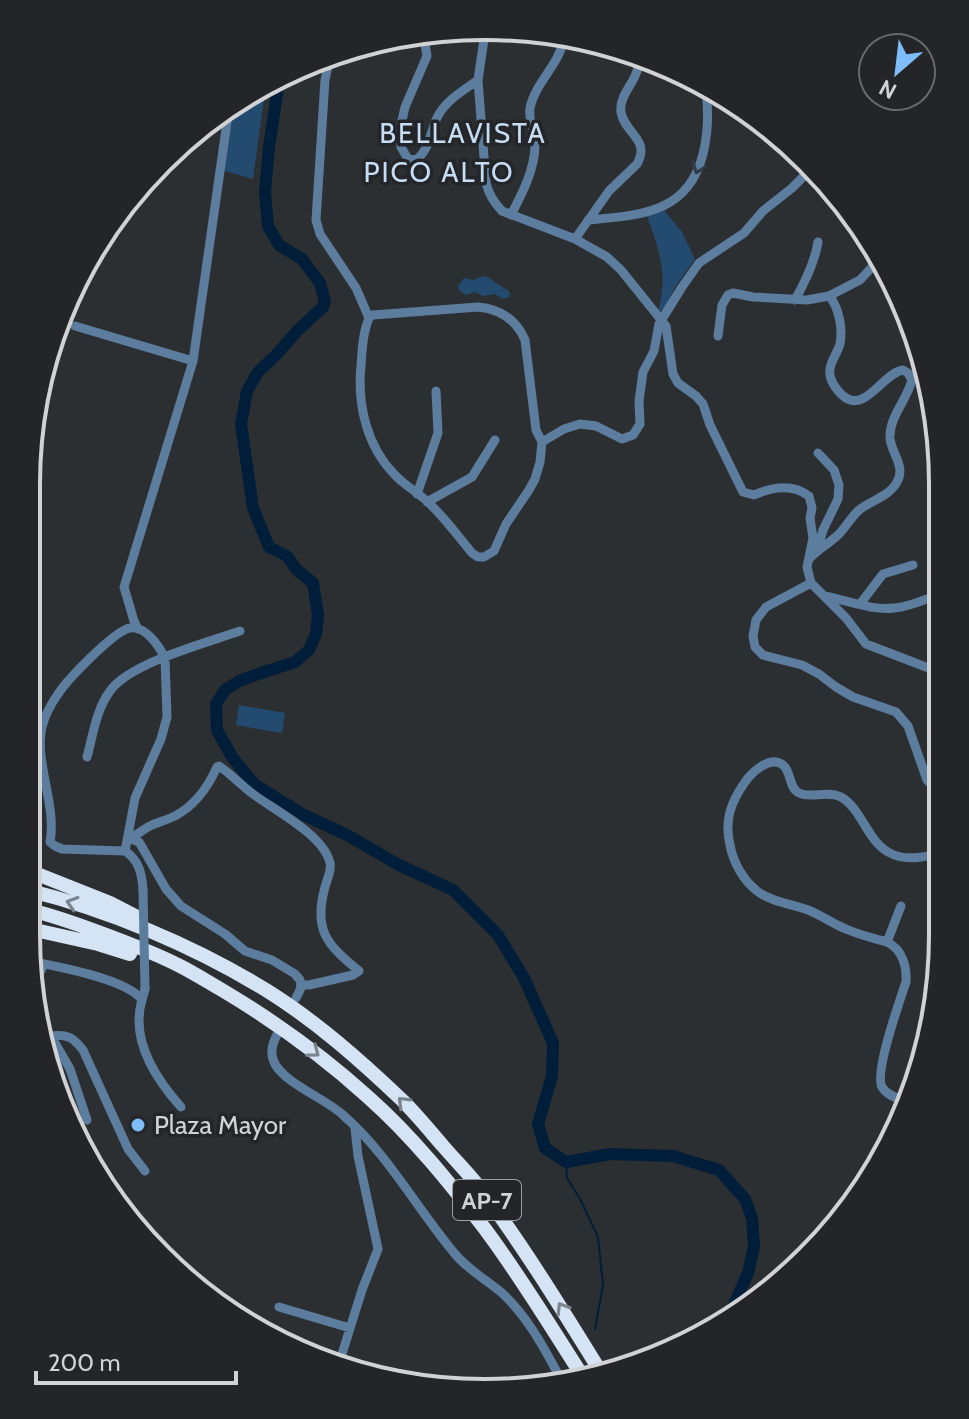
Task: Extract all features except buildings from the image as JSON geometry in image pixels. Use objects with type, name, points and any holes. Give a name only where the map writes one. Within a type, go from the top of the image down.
[{"type":"highway","points":[[40,875],[110,903],[204,950],[222,964]]},
{"type":"highway","name":"AP-7","points":[[40,894],[137,925],[222,964],[310,1020],[404,1102],[478,1186],[548,1286],[596,1365]]},
{"type":"highway","name":"AP-7","points":[[40,913],[134,945],[181,966],[249,1006],[312,1051],[370,1099],[406,1135],[487,1231],[578,1369]]},
{"type":"highway","points":[[40,931],[98,944],[202,979]]},
{"type":"street","points":[[484,40],[478,80],[486,183],[490,195],[502,211],[575,239],[607,257],[621,270],[668,332],[673,374],[678,383],[703,404],[743,492],[754,495],[769,488],[790,488],[802,490],[809,496],[813,554]]},
{"type":"street","points":[[425,44],[427,56],[405,107],[401,125],[401,147],[408,159],[420,158],[441,111],[448,102],[478,80]]},
{"type":"street","points":[[511,215],[525,186],[535,147],[530,109],[561,47]]},
{"type":"street","points":[[575,239],[609,191],[641,158],[639,142],[624,122],[620,108],[638,68]]},
{"type":"street","points":[[327,69],[316,220],[320,234],[356,288],[369,318],[362,349],[359,387],[370,437],[394,474],[427,502],[472,553],[484,557],[494,551],[506,524],[535,479],[540,462],[542,442],[536,430],[525,340],[521,331],[506,315],[478,307],[373,315],[369,318]]},
{"type":"street","points":[[588,220],[665,206],[681,196],[695,179],[704,152],[709,114],[707,100]]},
{"type":"street","points":[[138,629],[124,587],[193,361],[227,123]]},
{"type":"street","points":[[542,442],[580,424],[596,426],[622,439],[633,435],[640,424],[641,379],[654,351],[661,321],[699,263],[744,233],[763,211],[792,188],[802,174]]},
{"type":"street","points":[[795,300],[818,242]]},
{"type":"street","points":[[718,336],[722,305],[728,295],[818,299],[860,280],[872,267]]},
{"type":"street","points":[[813,554],[840,534],[860,510],[882,498],[897,483],[901,474],[890,441],[891,427],[912,380],[903,370],[895,371],[865,399],[856,402],[840,393],[830,377],[831,362],[840,343],[840,329],[838,311],[829,296]]},
{"type":"street","points":[[75,326],[193,361]]},
{"type":"street","points":[[417,494],[438,433],[436,391]]},
{"type":"street","points":[[427,502],[472,477],[495,440]]},
{"type":"street","points":[[818,453],[834,470],[839,485],[838,499],[807,567],[811,583],[846,618],[866,644],[929,668]]},
{"type":"street","points":[[860,604],[883,574],[913,565]]},
{"type":"street","points":[[811,583],[766,607],[756,620],[753,636],[755,647],[763,655],[802,665],[853,697],[896,712],[908,726],[929,782]]},
{"type":"street","points":[[823,596],[879,608],[912,605],[929,598]]},
{"type":"street","points":[[125,851],[135,798],[161,739],[167,717],[165,658],[147,634],[130,628],[116,635],[68,680],[48,711],[40,738],[52,821],[50,842],[62,849],[125,851],[134,857],[142,876],[143,890],[145,989],[138,1030],[151,1069],[181,1107]]},
{"type":"street","points":[[87,757],[98,716],[110,690],[122,678],[165,658],[240,631]]},
{"type":"street","points":[[898,1098],[886,1092],[880,1074],[906,982],[907,972],[898,951],[893,944],[844,928],[757,891],[732,856],[727,831],[730,807],[749,776],[765,764],[779,763],[799,793],[826,793],[839,796],[849,803],[875,841],[888,852],[910,858],[929,855]]},
{"type":"street","points":[[129,839],[189,806],[212,780],[219,766],[307,832],[327,855],[331,866],[321,900],[323,931],[329,944],[359,971],[353,975],[301,985]]},
{"type":"street","points":[[129,839],[139,842],[166,889],[181,906],[225,934],[245,951],[285,966],[295,974],[301,985],[296,998]]},
{"type":"street","points":[[887,942],[901,906]]},
{"type":"street","points":[[41,963],[101,978],[136,993],[142,1000]]},
{"type":"street","points":[[42,969],[44,964]]},
{"type":"street","points":[[280,1029],[271,1052],[276,1065],[295,1083],[343,1114],[375,1148],[456,1255],[523,1316],[557,1372]]},
{"type":"street","points":[[52,1036],[65,1034],[83,1050],[128,1149],[145,1171]]},
{"type":"street","points":[[53,1039],[70,1069],[87,1120]]},
{"type":"street","points":[[343,1355],[378,1249],[355,1128]]},
{"type":"street","points":[[279,1307],[350,1328]]},
{"type":"shaded area","points":[[264,99],[253,179],[222,170],[229,121]]},
{"type":"shaded area","points":[[664,210],[682,232],[695,259],[664,309],[658,312],[662,286],[661,263],[647,216]]},
{"type":"shaded area","points":[[483,276],[508,290],[509,297],[503,299],[495,294],[483,296],[475,292],[466,295],[459,290],[458,286],[464,278],[474,280]]},
{"type":"shaded area","points":[[239,705],[285,713],[282,733],[236,725]]},
{"type":"waterway","points":[[277,92],[265,192],[268,226],[279,245],[302,259],[320,283],[325,302],[258,372],[247,391],[241,424],[253,508],[269,547],[287,556],[296,569],[313,583],[318,615],[316,634],[309,650],[295,662],[239,681],[225,690],[216,704],[217,730],[232,757],[254,784],[304,815],[453,890],[498,935],[524,978],[553,1043],[552,1076],[538,1124],[545,1148],[566,1162],[610,1154],[673,1156],[719,1170],[745,1199],[752,1218],[754,1247],[748,1273],[736,1301]]},
{"type":"waterway","points":[[566,1162],[567,1178],[598,1237],[603,1285],[595,1329]]},
{"type":"place","name":"Plaza Mayor","points":[[138,1125]]},
{"type":"district","name":"BELLAVISTA","points":[[463,133]]},
{"type":"district","name":"PICO ALTO","points":[[439,172]]}]
